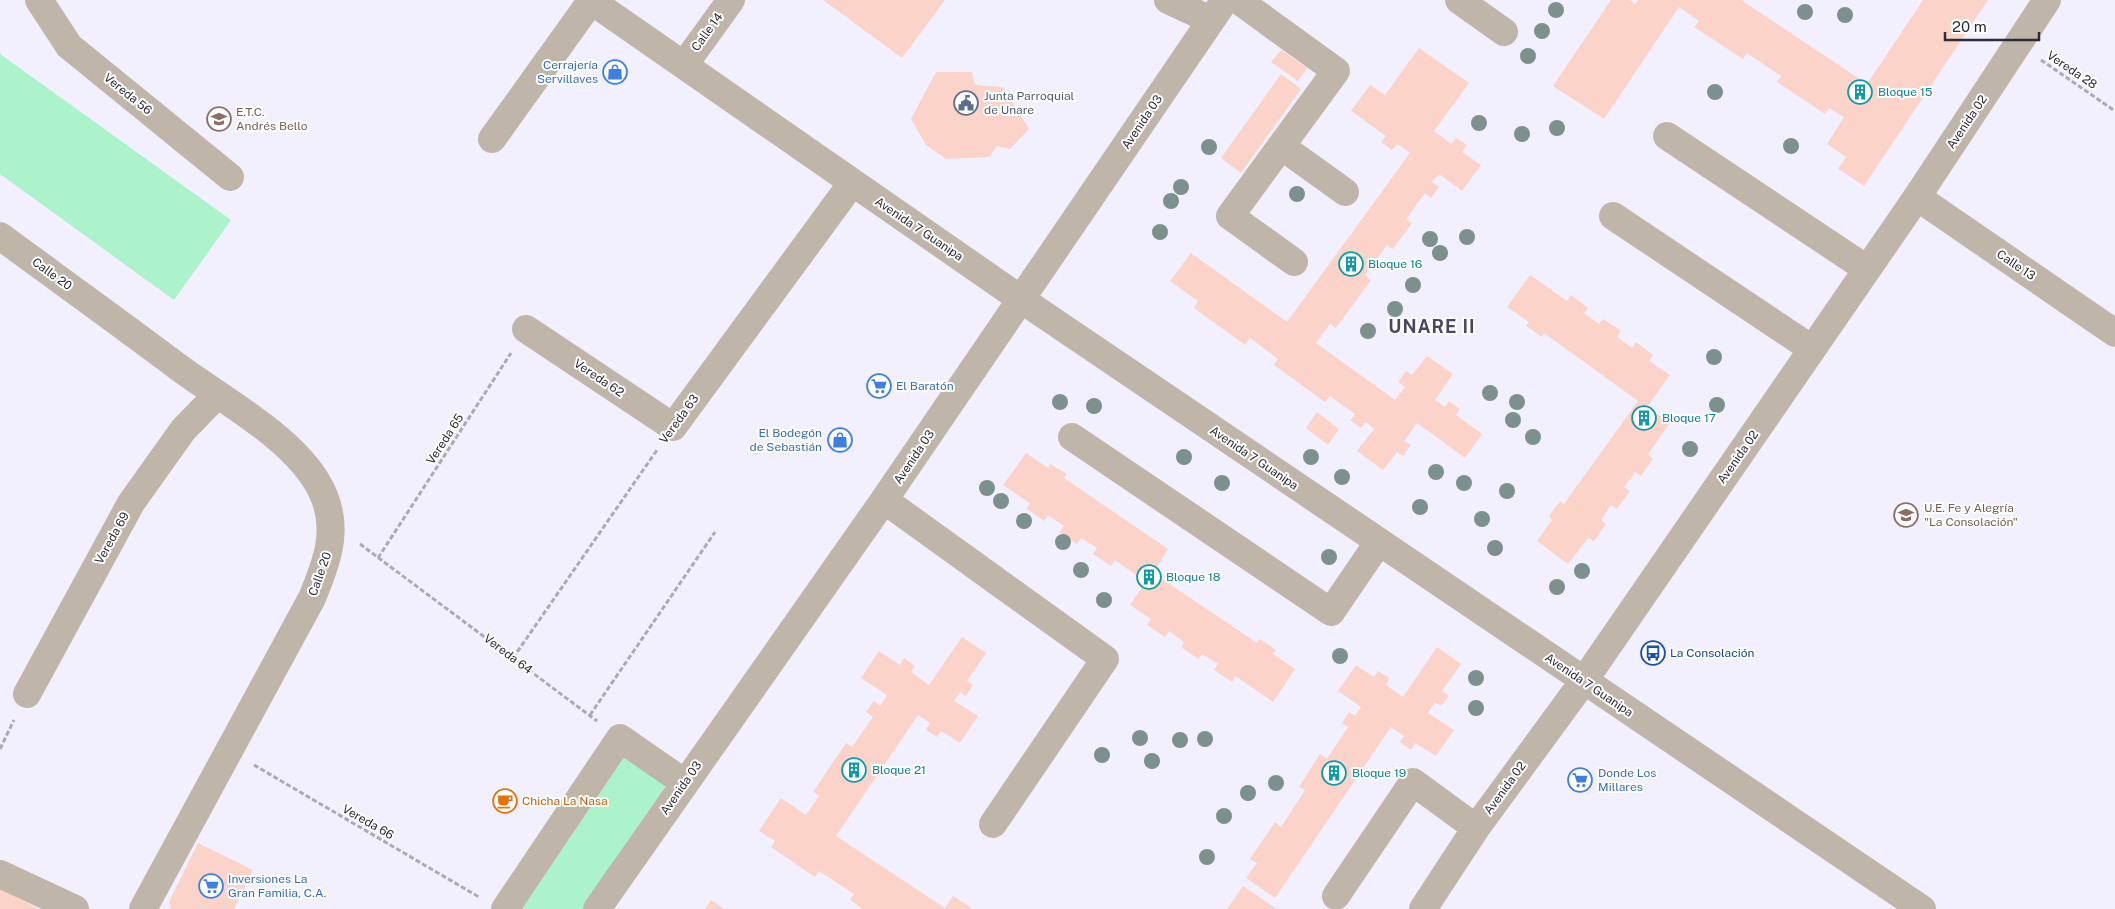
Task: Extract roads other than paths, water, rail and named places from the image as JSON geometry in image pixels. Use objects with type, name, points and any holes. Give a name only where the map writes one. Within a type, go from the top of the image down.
[{"type":"street","name":"Vereda 56","points":[[40,0],[69,46],[230,177]]},
{"type":"street","name":"Avenida 7 Guanipa","points":[[591,0],[1022,300],[1583,682],[1922,909]]},
{"type":"street","points":[[492,139],[591,0]]},
{"type":"street","name":"Calle 14","points":[[684,65],[731,0]]},
{"type":"street","points":[[1168,0],[1218,10]]},
{"type":"street","points":[[1238,0],[1336,70],[1230,216],[1294,262]]},
{"type":"street","points":[[1459,0],[1504,32]]},
{"type":"street","name":"Avenida 02","points":[[1423,909],[1476,828],[1583,682],[1917,197],[2047,0]]},
{"type":"street","name":"Avenida 03","points":[[597,909],[884,500],[1218,10]]},
{"type":"street","points":[[1667,136],[1867,269]]},
{"type":"street","points":[[1281,146],[1345,192]]},
{"type":"street","name":"Vereda 63","points":[[673,427],[852,183]]},
{"type":"street","name":"Calle 13","points":[[1917,197],[2115,333]]},
{"type":"street","points":[[1613,216],[1812,349]]},
{"type":"street","name":"Calle 20","points":[[0,236],[217,395],[270,430],[308,468],[324,495],[332,523],[328,560],[312,598],[143,909]]},
{"type":"street","name":"Vereda 62","points":[[526,329],[673,427]]},
{"type":"street","name":"Vereda 69","points":[[27,694],[131,503],[184,430],[217,395]]},
{"type":"street","points":[[1072,437],[1331,612],[1378,542]]},
{"type":"street","points":[[884,500],[1105,659],[992,824]]},
{"type":"street","points":[[494,904],[620,738],[685,783]]},
{"type":"street","points":[[1336,896],[1413,782],[1476,828]]},
{"type":"street","points":[[0,874],[75,909]]},
{"type":"place","name":"Cerrajería Servillaves","points":[[615,72]]},
{"type":"place","name":"Bloque 15","points":[[1860,92]]},
{"type":"place","name":"Junta Parroquial de Unare","points":[[966,103]]},
{"type":"place","name":"E.T.C. Andrés Bello","points":[[219,119]]},
{"type":"place","name":"Bloque 16","points":[[1351,264]]},
{"type":"place","name":"El Baratón","points":[[879,386]]},
{"type":"place","name":"Bloque 17","points":[[1644,418]]},
{"type":"place","name":"El Bodegón de Sebastián","points":[[840,440]]},
{"type":"place","name":"U.E. Fe y Alegría \"La Consolación\"","points":[[1906,515]]},
{"type":"place","name":"Bloque 18","points":[[1149,577]]},
{"type":"place","name":"La Consolación","points":[[1653,653]]},
{"type":"place","name":"Bloque 21","points":[[854,770]]},
{"type":"place","name":"Bloque 19","points":[[1334,773]]},
{"type":"place","name":"Donde Los Millares","points":[[1580,780]]},
{"type":"place","name":"Chicha La Nasa","points":[[505,801]]},
{"type":"place","name":"Inversiones La Gran Familia, C.A.","points":[[211,886]]},
{"type":"district","name":"UNARE II","points":[[1432,326]]}]
